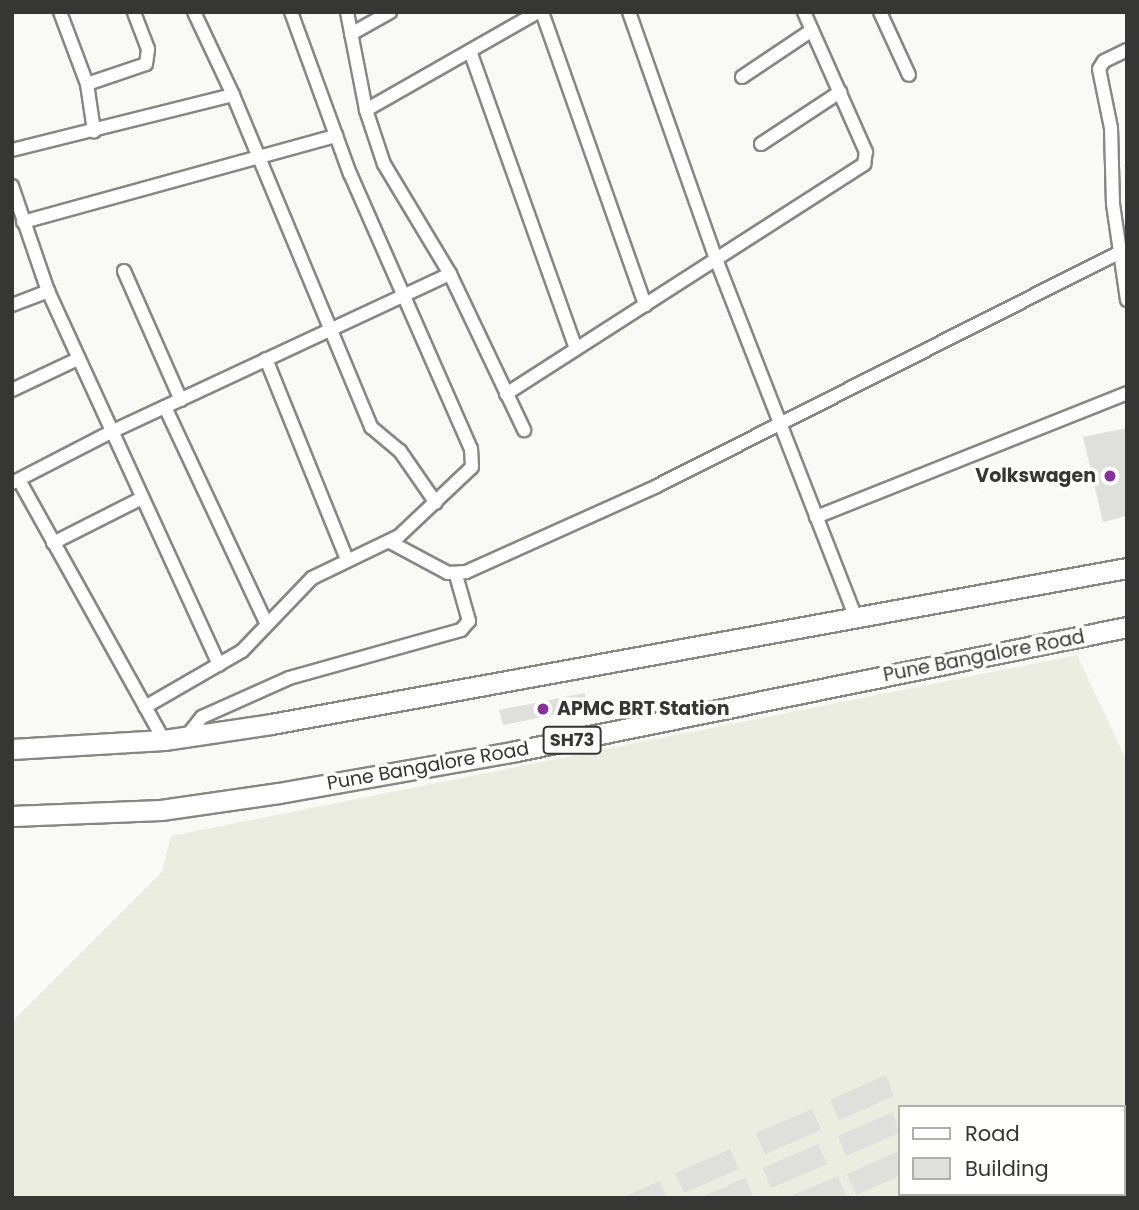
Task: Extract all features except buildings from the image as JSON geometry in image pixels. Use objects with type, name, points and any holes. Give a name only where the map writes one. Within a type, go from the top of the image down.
[{"type":"main road","points":[[12,749],[164,740],[1127,568]]},
{"type":"main road","name":"Pune Bangalore Road","points":[[12,816],[161,810],[279,793],[516,751],[1127,627]]},
{"type":"street","points":[[60,12],[87,84],[94,131]]},
{"type":"street","points":[[87,84],[146,64],[148,49],[134,12]]},
{"type":"street","points":[[194,12],[233,95],[371,426],[401,451],[436,503]]},
{"type":"street","points":[[145,707],[242,651],[295,590],[347,559],[390,542],[468,475],[473,458],[406,295],[336,136],[291,12]]},
{"type":"street","points":[[347,12],[366,110],[384,164],[450,274],[524,430]]},
{"type":"street","points":[[351,34],[390,12]]},
{"type":"street","points":[[366,110],[540,12],[645,305]]},
{"type":"street","points":[[629,12],[716,259],[855,615]]},
{"type":"street","points":[[506,394],[864,164],[866,152],[804,12]]},
{"type":"street","points":[[880,12],[909,75]]},
{"type":"street","points":[[742,77],[812,30]]},
{"type":"street","points":[[1127,50],[1104,61],[1099,69],[1111,128],[1113,204],[1118,253],[1127,300]]},
{"type":"street","points":[[470,51],[576,349]]},
{"type":"street","points":[[761,144],[840,92]]},
{"type":"street","points":[[12,150],[233,95]]},
{"type":"street","points":[[23,222],[336,136]]},
{"type":"street","points":[[12,186],[48,292],[219,665]]},
{"type":"street","points":[[1113,204],[1127,200]]},
{"type":"street","points":[[456,575],[657,486],[1118,253]]},
{"type":"street","points":[[124,271],[181,400]]},
{"type":"street","points":[[164,740],[16,482],[111,432],[450,274]]},
{"type":"street","points":[[12,305],[48,292]]},
{"type":"street","points":[[12,390],[78,359]]},
{"type":"street","points":[[266,359],[347,559]]},
{"type":"street","points":[[816,517],[1127,393]]},
{"type":"street","points":[[165,407],[266,623]]},
{"type":"street","points":[[53,543],[142,498]]},
{"type":"street","points":[[187,736],[202,717],[289,678],[461,630],[469,621],[456,575],[390,542]]},
{"type":"shaded area","points":[[1077,655],[1127,762],[1127,1198],[12,1198],[12,1022],[162,872],[171,836]]},
{"type":"place","name":"Volkswagen","points":[[1110,476]]},
{"type":"place","name":"APMC BRT Station","points":[[543,709]]}]
